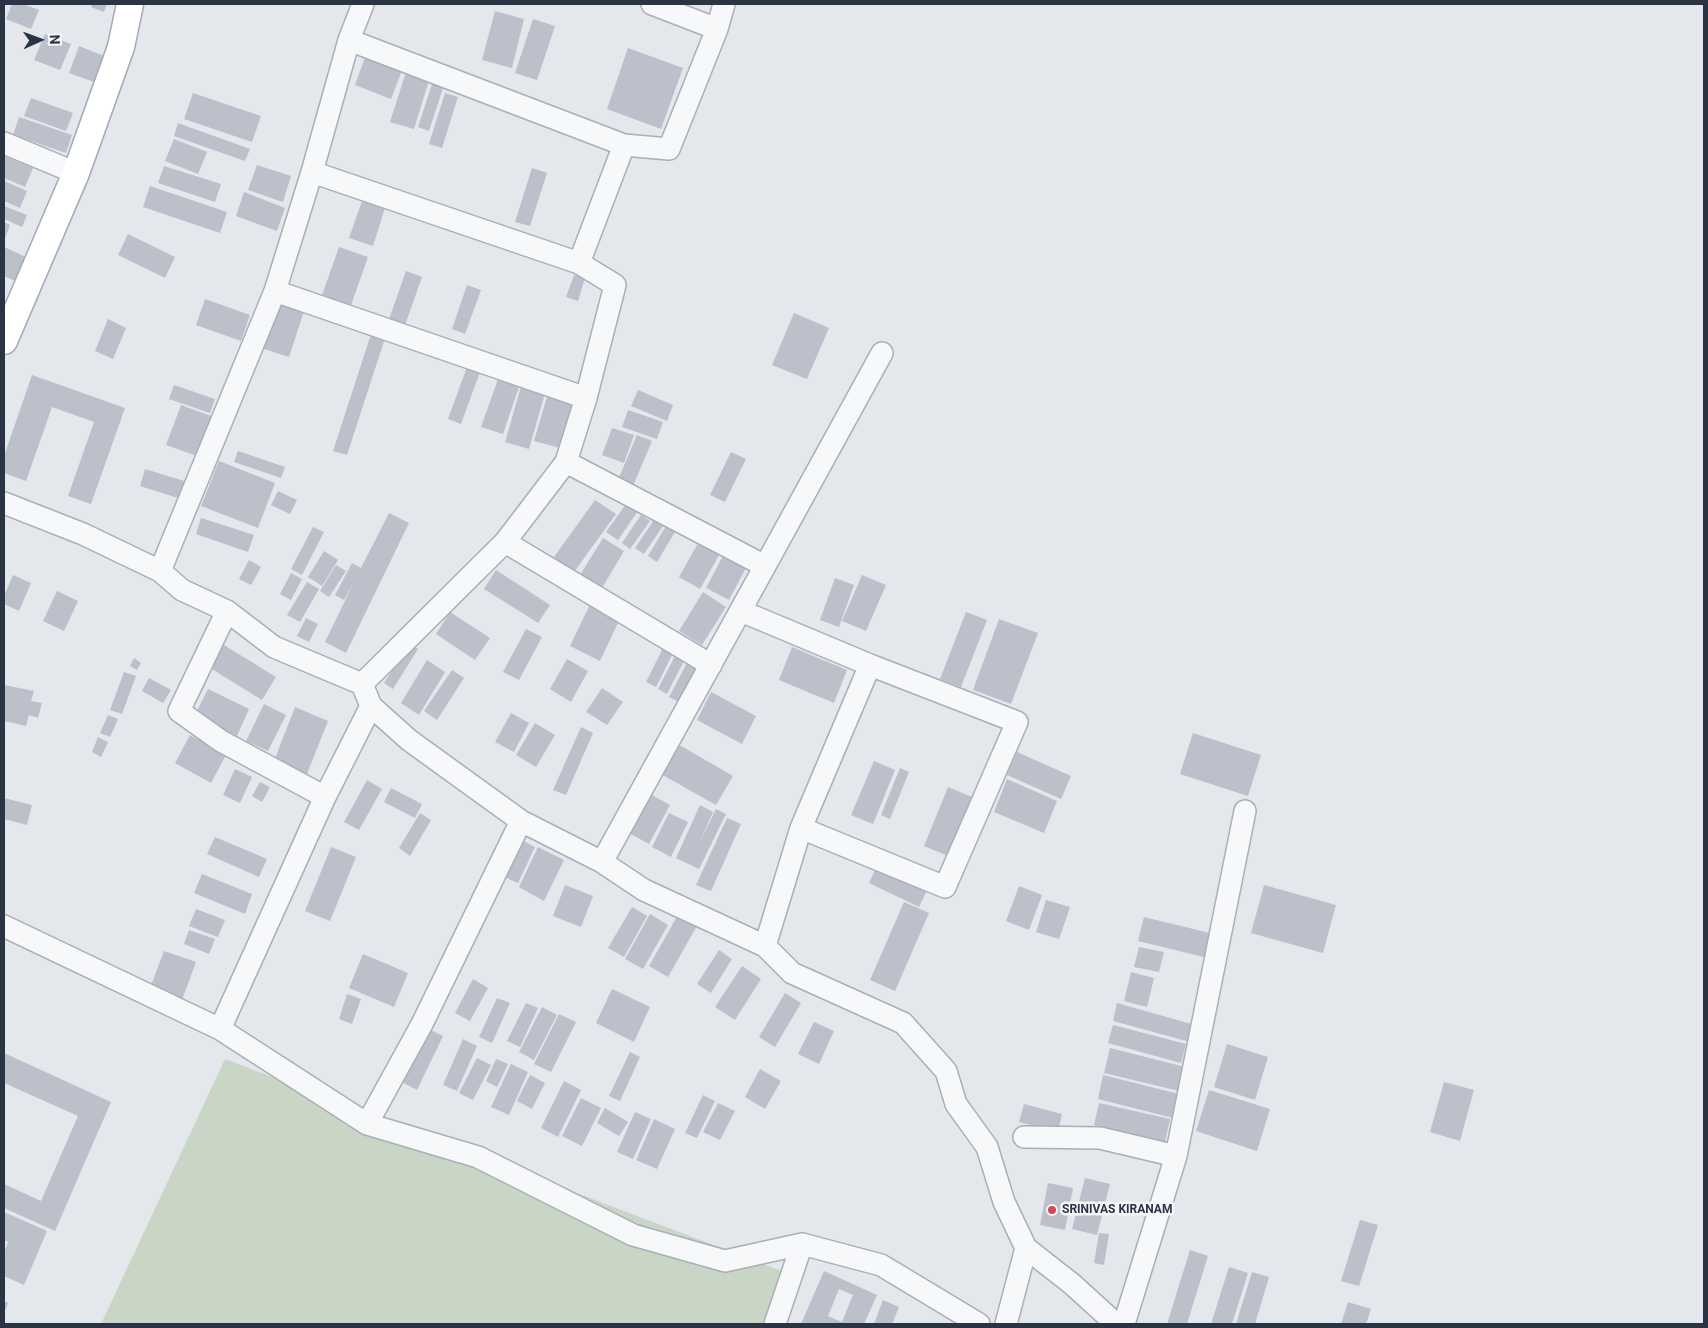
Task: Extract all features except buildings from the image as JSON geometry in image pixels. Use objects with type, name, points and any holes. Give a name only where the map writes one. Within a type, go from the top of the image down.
[{"type":"main road","points":[[4,341],[76,173],[121,47],[130,4]]},
{"type":"street","points":[[160,571],[275,291],[312,172],[349,40],[363,4]]},
{"type":"street","points":[[652,4],[717,29]]},
{"type":"street","points":[[349,40],[624,146],[669,148],[717,29],[724,4]]},
{"type":"street","points":[[4,142],[76,173]]},
{"type":"street","points":[[580,263],[624,146]]},
{"type":"street","points":[[312,172],[580,263],[616,285],[586,398],[566,462],[505,542],[362,684]]},
{"type":"street","points":[[275,291],[586,398]]},
{"type":"street","points":[[602,862],[882,353]]},
{"type":"street","points":[[566,462],[765,566]]},
{"type":"street","points":[[4,503],[83,534],[160,571],[182,590],[227,611],[274,647],[362,684],[371,706],[409,740],[522,821],[602,862],[644,890],[765,946],[792,973],[903,1023],[946,1070],[956,1104],[987,1147],[1004,1202],[1026,1248],[1072,1284],[1116,1324]]},
{"type":"street","points":[[505,542],[711,665]]},
{"type":"street","points":[[227,611],[179,711],[221,741],[325,796]]},
{"type":"street","points":[[741,611],[870,665],[1017,722],[945,887],[801,828]]},
{"type":"street","points":[[765,946],[801,828],[870,665]]},
{"type":"street","points":[[220,1028],[325,796],[371,706]]},
{"type":"street","points":[[1124,1324],[1176,1156],[1245,811]]},
{"type":"street","points":[[367,1124],[422,1024],[522,821]]},
{"type":"street","points":[[4,926],[220,1028],[367,1124],[478,1157],[633,1235],[724,1261],[802,1244],[881,1265],[978,1324]]},
{"type":"street","points":[[1024,1138],[1100,1138],[1176,1156]]},
{"type":"street","points":[[776,1324],[802,1244]]},
{"type":"street","points":[[1006,1324],[1026,1248]]},
{"type":"green space","points":[[225,1059],[792,1275],[776,1324],[101,1324]]},
{"type":"place","name":"SRINIVAS KIRANAM","points":[[1052,1210]]}]
